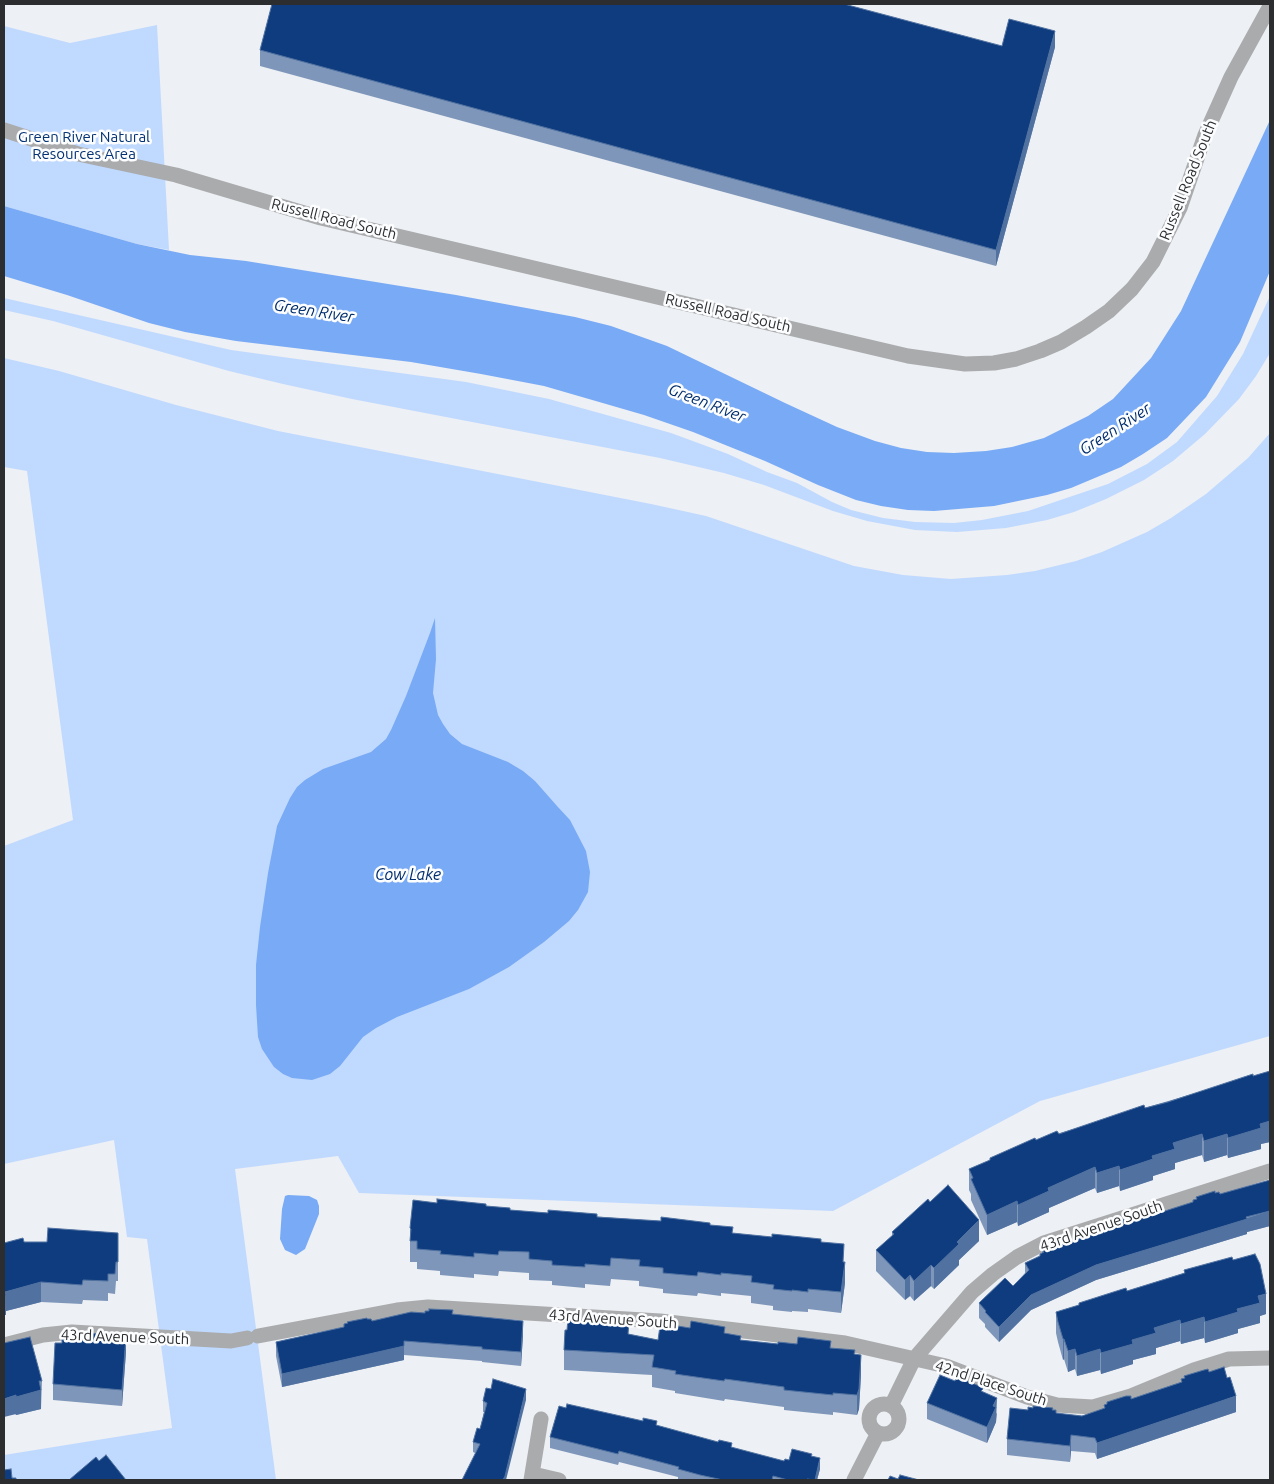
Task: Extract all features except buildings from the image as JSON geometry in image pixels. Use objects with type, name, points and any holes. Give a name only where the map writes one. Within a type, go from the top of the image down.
[{"type":"street","name":"Russell Road South","points":[[4,130],[78,154],[176,176],[321,218],[898,354],[965,364],[994,363],[1040,352],[1086,327],[1109,311],[1126,295],[1153,262],[1180,208],[1205,135],[1230,77],[1270,6]]},
{"type":"street","name":"43rd Avenue South","points":[[4,1345],[43,1335],[72,1332],[231,1340],[397,1310],[428,1307],[660,1321],[845,1343],[914,1359],[972,1292],[993,1274],[1026,1252],[1044,1243],[1270,1171]]},
{"type":"street","name":"42nd Place South","points":[[914,1359],[946,1366],[1027,1397],[1057,1404],[1093,1407],[1131,1396],[1194,1370],[1230,1359],[1270,1358]]},
{"type":"street","points":[[891,1406],[914,1359]]},
{"type":"street","points":[[880,1405],[891,1406],[898,1414],[897,1426],[889,1433],[878,1432],[870,1424],[869,1418],[871,1413],[880,1405]]},
{"type":"street","points":[[541,1419],[532,1477],[559,1480]]},
{"type":"street","points":[[854,1480],[878,1432]]},
{"type":"green space","name":"Green River Natural Resources Area","points":[[157,25],[169,250],[137,244],[4,206],[4,26],[70,43]]},
{"type":"green space","points":[[1270,296],[1270,353],[1239,399],[1205,434],[1173,461],[1144,480],[1074,512],[1047,520],[1006,528],[957,532],[915,530],[867,521],[724,473],[660,458],[283,384],[229,371],[53,321],[4,310],[4,298],[231,350],[466,382],[549,399],[671,433],[728,454],[797,483],[851,510],[883,518],[915,522],[954,523],[982,520],[1028,511],[1108,484],[1147,464],[1177,442],[1217,396],[1243,354]]},
{"type":"green space","points":[[4,358],[59,371],[176,405],[278,431],[706,516],[854,566],[903,575],[951,579],[1035,571],[1076,561],[1102,552],[1147,532],[1206,494],[1248,458],[1270,433],[1270,1036],[1040,1101],[833,1211],[359,1193],[338,1156],[235,1169],[276,1480],[4,1480],[4,1455],[172,1428],[147,1239],[127,1237],[114,1140],[4,1164],[4,846],[73,820],[27,471],[4,467]]},
{"type":"water","name":"Green River","points":[[1270,120],[1270,271],[1240,342],[1206,397],[1167,438],[1121,467],[1071,488],[994,506],[934,511],[881,506],[856,500],[693,432],[644,415],[544,386],[411,362],[236,341],[185,332],[149,323],[4,276],[4,206],[137,244],[190,255],[246,261],[456,295],[575,317],[611,326],[667,346],[837,427],[875,441],[927,452],[986,451],[1012,447],[1044,438],[1088,416],[1113,399],[1151,358],[1181,311]]},
{"type":"water","name":"Cow Lake","points":[[435,618],[436,659],[433,693],[438,715],[443,724],[450,734],[462,744],[508,762],[523,771],[535,781],[570,820],[586,851],[590,872],[588,892],[569,921],[509,967],[469,989],[397,1017],[376,1028],[363,1037],[340,1066],[330,1074],[312,1080],[292,1078],[274,1067],[262,1049],[258,1037],[256,1005],[256,965],[260,927],[277,826],[290,798],[297,787],[305,780],[323,769],[371,752],[386,739],[406,696]]},
{"type":"water","points":[[285,1196],[309,1196],[317,1200],[319,1206],[319,1214],[305,1249],[296,1255],[285,1250],[280,1239],[282,1209]]}]
